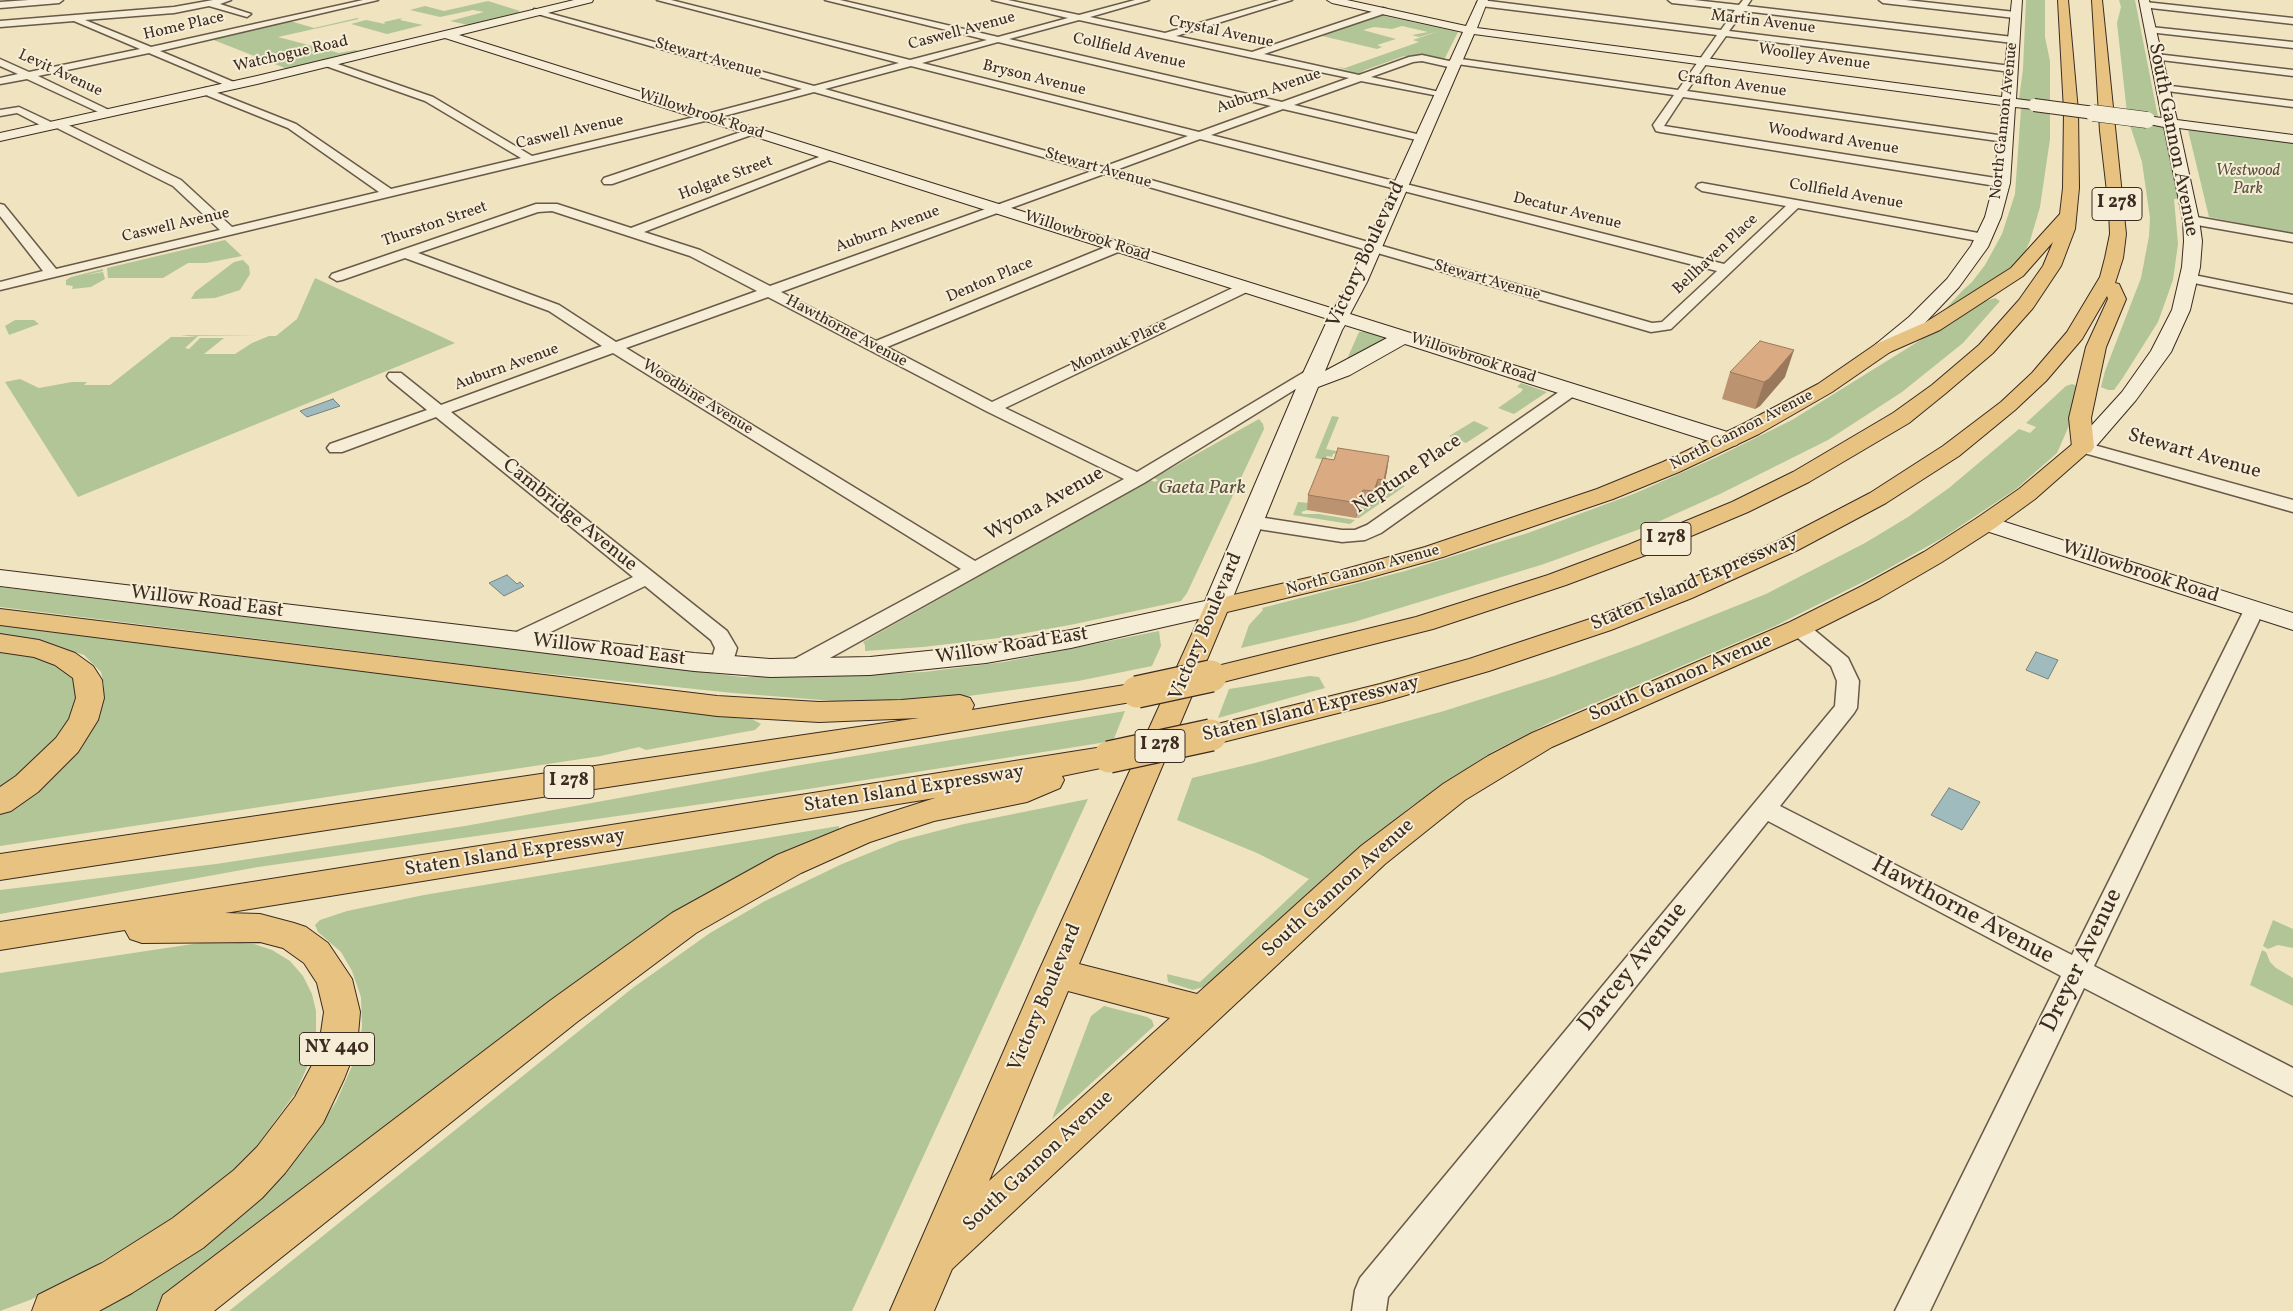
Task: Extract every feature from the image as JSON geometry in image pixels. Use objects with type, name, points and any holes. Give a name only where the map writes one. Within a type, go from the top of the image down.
[{"type":"main road","name":"Watchogue Road","points":[[0,137],[232,86],[588,0]]},
{"type":"main road","name":"Woolley Avenue","points":[[1332,0],[1468,30],[2293,139]]},
{"type":"main road","name":"North Gannon Avenue","points":[[1216,607],[1348,576],[1482,537],[1605,494],[1729,440],[1802,402],[1883,348],[1942,296],[1967,265],[1984,238],[1993,217],[2002,183],[2016,0]]},
{"type":"main road","name":"I 278","points":[[0,867],[830,743],[1140,687],[1223,674],[1424,623],[1557,580],[1673,536],[1801,477],[1901,418],[1940,390],[1986,349],[2013,320],[2045,278],[2058,253],[2069,215],[2071,188],[2071,98],[2063,0]]},
{"type":"main road","name":"Staten Island Expressway","points":[[15,934],[934,787],[1109,757],[1210,736],[1382,693],[1522,652],[1683,592],[1756,560],[1878,498],[1972,436],[2039,377],[2070,342],[2092,308],[2109,277],[2117,246],[2117,210],[2108,138],[2097,0]]},
{"type":"main road","name":"Victory Boulevard","points":[[912,1311],[1056,973],[1216,607],[1310,379],[1373,248],[1482,1]]},
{"type":"main road","name":"South Gannon Avenue","points":[[934,1258],[1373,856],[1454,792],[1542,740],[1799,628],[1895,578],[1986,523],[2026,494],[2083,447],[2130,396],[2161,352],[2181,310],[2189,278],[2193,248],[2191,220],[2145,3]]},
{"type":"main road","points":[[516,5],[537,11]]},
{"type":"main road","name":"Willowbrook Road","points":[[445,34],[1729,440]]},
{"type":"main road","points":[[1883,348],[1933,326],[2016,272],[2025,265],[2041,244],[2069,215]]},
{"type":"main road","points":[[2083,447],[2080,418],[2096,347],[2116,299],[2109,277]]},
{"type":"main road","points":[[1310,379],[1343,371],[1403,337]]},
{"type":"main road","name":"Willowbrook Road","points":[[1986,523],[2293,622]]},
{"type":"main road","name":"Willow Road East","points":[[0,578],[720,665],[795,668],[870,666],[986,654],[1071,639],[1216,607]]},
{"type":"main road","points":[[0,617],[687,703],[751,709],[819,712],[934,708],[1073,688],[1140,687]]},
{"type":"main road","points":[[0,644],[39,649],[65,658],[83,672],[88,680],[90,698],[83,720],[66,745],[27,784],[0,803]]},
{"type":"main road","points":[[179,1311],[619,969],[692,918],[789,864],[858,834],[932,810],[1016,794],[1109,757]]},
{"type":"main road","name":"NY 440","points":[[15,934],[217,926],[260,928],[294,937],[316,953],[334,979],[342,1012],[338,1046],[331,1067],[309,1110],[271,1160],[248,1184],[188,1233],[117,1278],[54,1311]]},
{"type":"main road","points":[[1056,973],[1204,1011]]},
{"type":"street","points":[[0,5],[59,0]]},
{"type":"street","points":[[0,24],[174,10],[227,0]]},
{"type":"street","name":"Home Place","points":[[0,81],[374,0]]},
{"type":"street","name":"Bryson Avenue","points":[[661,0],[1400,187]]},
{"type":"street","name":"Collfield Avenue","points":[[829,0],[1421,138]]},
{"type":"street","name":"Crystal Avenue","points":[[996,0],[1440,95]]},
{"type":"street","name":"Caswell Avenue","points":[[0,286],[51,272],[709,117],[1145,0]]},
{"type":"street","points":[[1166,36],[1288,0]]},
{"type":"street","points":[[1672,0],[1744,4],[2013,40]]},
{"type":"street","points":[[1883,0],[2015,15]]},
{"type":"street","name":"Martin Avenue","points":[[1482,1],[2011,69]]},
{"type":"street","points":[[2145,3],[2293,21]]},
{"type":"street","points":[[211,4],[247,14]]},
{"type":"street","points":[[1680,93],[1744,4]]},
{"type":"street","points":[[2277,8],[2283,20]]},
{"type":"street","name":"Stewart Avenue","points":[[537,11],[1102,170],[1645,327],[1658,328]]},
{"type":"street","points":[[1252,55],[1383,11]]},
{"type":"street","points":[[74,18],[232,86]]},
{"type":"street","points":[[2151,30],[2293,46]]},
{"type":"street","points":[[2156,57],[2293,73]]},
{"type":"street","name":"Auburn Avenue","points":[[336,448],[1412,59],[1422,58],[1454,63]]},
{"type":"street","name":"Levit Avenue","points":[[0,62],[107,113]]},
{"type":"street","points":[[326,63],[429,99],[530,159]]},
{"type":"street","name":"Crafton Avenue","points":[[1454,63],[2005,139]]},
{"type":"street","points":[[2163,88],[2293,104]]},
{"type":"street","points":[[205,92],[292,126],[388,193]]},
{"type":"street","name":"Woodward Avenue","points":[[1680,93],[1658,126],[1660,129],[2002,183]]},
{"type":"street","points":[[0,113],[18,110],[178,183],[228,230]]},
{"type":"street","points":[[608,182],[753,131]]},
{"type":"street","name":"Holgate Street","points":[[634,232],[831,156]]},
{"type":"street","name":"Decatur Avenue","points":[[1400,187],[1727,269]]},
{"type":"street","name":"Collfield Avenue","points":[[1702,188],[1984,238]]},
{"type":"street","name":"Bellhaven Place","points":[[1658,328],[1666,326],[1795,204]]},
{"type":"street","name":"Hawthorne Avenue","points":[[545,206],[695,252],[992,408],[1138,479]]},
{"type":"street","name":"Thurston Street","points":[[336,277],[545,206]]},
{"type":"street","points":[[0,208],[51,272]]},
{"type":"street","points":[[2191,220],[2293,238]]},
{"type":"street","name":"Denton Place","points":[[875,347],[1118,247]]},
{"type":"street","name":"Woodbine Avenue","points":[[405,254],[554,308],[615,348],[975,569]]},
{"type":"street","points":[[2189,278],[2293,299]]},
{"type":"street","name":"Montauk Place","points":[[992,408],[1246,287]]},
{"type":"street","name":"Cambridge Avenue","points":[[395,376],[720,636],[726,648],[720,665]]},
{"type":"street","name":"Wyona Avenue","points":[[795,668],[1138,479],[1310,379]]},
{"type":"street","name":"Neptune Place","points":[[1252,522],[1342,536],[1358,536],[1374,529],[1572,390]]},
{"type":"street","name":"Stewart Avenue","points":[[2083,447],[2293,506]]},
{"type":"street","points":[[517,640],[646,578]]},
{"type":"street","name":"Dreyer Avenue","points":[[1912,1311],[2254,610]]},
{"type":"street","name":"Darcey Avenue","points":[[1369,1311],[1372,1290],[1846,708],[1848,681],[1840,663],[1799,628]]},
{"type":"street","name":"Hawthorne Avenue","points":[[1764,808],[2293,1083]]},
{"type":"green space","points":[[2026,0],[2045,0],[2045,37],[2050,61],[2050,103],[2019,99],[2023,69]]},
{"type":"green space","points":[[2119,0],[2135,0],[2158,117],[2127,113],[2117,23],[2121,7]]},
{"type":"green space","points":[[488,1],[520,11],[468,25],[450,21],[484,12],[473,10],[440,17],[410,10],[425,6],[444,11]]},
{"type":"green space","points":[[1380,15],[1458,32],[1444,60],[1418,55],[1404,56],[1359,74],[1330,70],[1336,68],[1352,71],[1337,67],[1345,68],[1419,42],[1413,40],[1439,31],[1419,37],[1412,35],[1428,32],[1402,26],[1392,29],[1374,27],[1363,30],[1396,39],[1377,45],[1382,47],[1377,49],[1318,35]]},
{"type":"green space","points":[[402,18],[400,20],[423,25],[387,34],[351,24],[366,20],[385,24],[384,22]]},
{"type":"green space","points":[[359,19],[278,37],[339,53],[355,50],[363,52],[290,70],[211,39],[290,21],[314,28]]},
{"type":"green space","points":[[2021,109],[2050,111],[2050,139],[2040,207],[2030,241],[2023,256],[2008,271],[1941,314],[1972,282],[1985,265],[2002,234],[2015,194]]},
{"type":"green space","points":[[2129,122],[2164,127],[2178,199],[2174,199],[2178,244],[2173,280],[2158,322],[2114,390],[2108,390],[2101,387],[2105,371],[2141,278],[2149,236],[2150,218],[2142,162]]},
{"type":"green space","name":"Westwood Park","points":[[2188,130],[2293,143],[2293,234],[2209,217]]},
{"type":"green space","points":[[225,240],[242,256],[206,263],[188,263],[163,278],[108,278],[107,268]]},
{"type":"green space","points":[[243,260],[249,266],[250,274],[240,290],[215,298],[191,299],[195,292],[234,262]]},
{"type":"green space","points":[[103,269],[103,271],[85,275],[103,272],[105,279],[91,287],[72,289],[73,286],[66,285],[66,280],[71,277]]},
{"type":"green space","points":[[315,278],[455,343],[78,497],[5,382],[20,379],[39,388],[72,382],[87,382],[84,385],[110,385],[171,337],[197,337],[185,348],[189,349],[200,338],[224,338],[204,354],[235,354],[252,343],[269,336],[276,336],[297,319]]},
{"type":"green space","points":[[1995,298],[2000,301],[1963,343],[1902,392],[1828,440],[1720,494],[1651,525],[1544,564],[1354,622],[1241,648],[1249,625],[1263,610],[1262,608],[1405,571],[1528,533],[1636,493],[1717,457],[1792,420],[1980,303]]},
{"type":"green space","points":[[15,320],[34,320],[39,324],[9,335],[5,326]]},
{"type":"green space","points":[[1359,332],[1368,332],[1386,339],[1347,359]]},
{"type":"green space","points":[[180,335],[262,336],[198,336]]},
{"type":"green space","points":[[1521,383],[1547,392],[1514,414],[1498,408],[1521,392],[1523,389],[1517,387]]},
{"type":"green space","points":[[2072,384],[2078,386],[2075,412],[2057,453],[2016,489],[1944,537],[1875,576],[1775,626],[1553,721],[1492,752],[1409,808],[1210,985],[1193,990],[1168,982],[1167,974],[1200,982],[1309,879],[1257,853],[1177,820],[1192,778],[1255,763],[1444,711],[1554,676],[1639,645],[1766,594],[1865,543],[1908,517],[1949,488],[2019,429],[2030,433],[2036,427],[2026,423],[2066,386]]},
{"type":"green space","points":[[1332,416],[1339,417],[1326,449],[1341,452],[1333,454],[1332,457],[1327,456],[1325,460],[1315,458]]},
{"type":"green space","name":"Gaeta Park","points":[[1259,419],[1264,429],[1187,593],[1181,601],[999,638],[923,647],[865,651],[863,642],[1150,480],[1155,482],[1158,480],[1154,478]]},
{"type":"green space","points":[[1474,421],[1489,428],[1466,443],[1449,436]]},
{"type":"green space","points":[[1391,484],[1405,486],[1359,518],[1356,518],[1361,505],[1372,506],[1376,494],[1387,496]]},
{"type":"green space","points":[[1298,502],[1309,503],[1307,510],[1301,512],[1303,514],[1319,514],[1355,520],[1350,524],[1293,515]]},
{"type":"green space","points":[[0,587],[742,677],[817,677],[924,672],[1004,662],[1159,631],[1161,646],[1152,666],[1078,681],[954,698],[834,701],[733,693],[503,669],[0,607]]},
{"type":"green space","points":[[0,625],[752,719],[761,724],[755,730],[646,750],[639,747],[601,756],[0,846],[0,814],[70,759],[88,737],[100,716],[104,685],[101,672],[84,655],[43,642],[0,637]]},
{"type":"green space","points":[[0,652],[31,656],[61,667],[71,675],[77,687],[78,698],[63,738],[0,796]]},
{"type":"green space","points":[[1310,676],[1319,677],[1325,688],[1218,718],[1229,689]]},
{"type":"green space","points":[[1125,711],[1113,741],[808,789],[258,867],[0,914],[0,890],[216,864],[465,826],[795,766]]},
{"type":"green space","points":[[1088,799],[852,1311],[229,1311],[634,987],[710,933],[765,901],[842,864],[899,841],[964,824]]},
{"type":"green space","points":[[839,826],[839,836],[804,851],[168,1311],[97,1311],[270,1189],[308,1145],[336,1102],[353,1064],[362,1028],[361,997],[352,971],[341,952],[318,932],[315,925],[320,920],[347,911],[424,895]]},
{"type":"green space","points":[[2273,920],[2293,929],[2293,948],[2278,945],[2268,949],[2263,946]]},
{"type":"green space","points":[[213,941],[254,944],[272,950],[290,961],[303,976],[312,994],[316,1011],[316,1035],[308,1065],[296,1092],[254,1150],[221,1182],[174,1217],[78,1276],[30,1300],[0,1311],[0,973]]},
{"type":"green space","points":[[2262,950],[2266,952],[2270,962],[2276,968],[2293,978],[2293,1006],[2250,985]]},
{"type":"green space","points":[[1104,1006],[1147,1017],[1152,1020],[1154,1026],[1052,1119],[1091,1016]]},
{"type":"water","points":[[333,399],[340,406],[307,417],[300,411]]},
{"type":"water","points":[[507,575],[517,584],[520,582],[524,586],[504,596],[489,583]]},
{"type":"water","points":[[2036,652],[2058,660],[2048,679],[2026,670]]},
{"type":"water","points":[[1949,788],[1980,802],[1962,830],[1931,815]]},
{"type":"building","points":[[1760,341],[1794,350],[1769,379],[1764,382],[1730,372]]},
{"type":"building","points":[[1338,448],[1389,456],[1384,480],[1378,479],[1374,491],[1363,490],[1358,503],[1308,495],[1323,458],[1334,460]]}]
